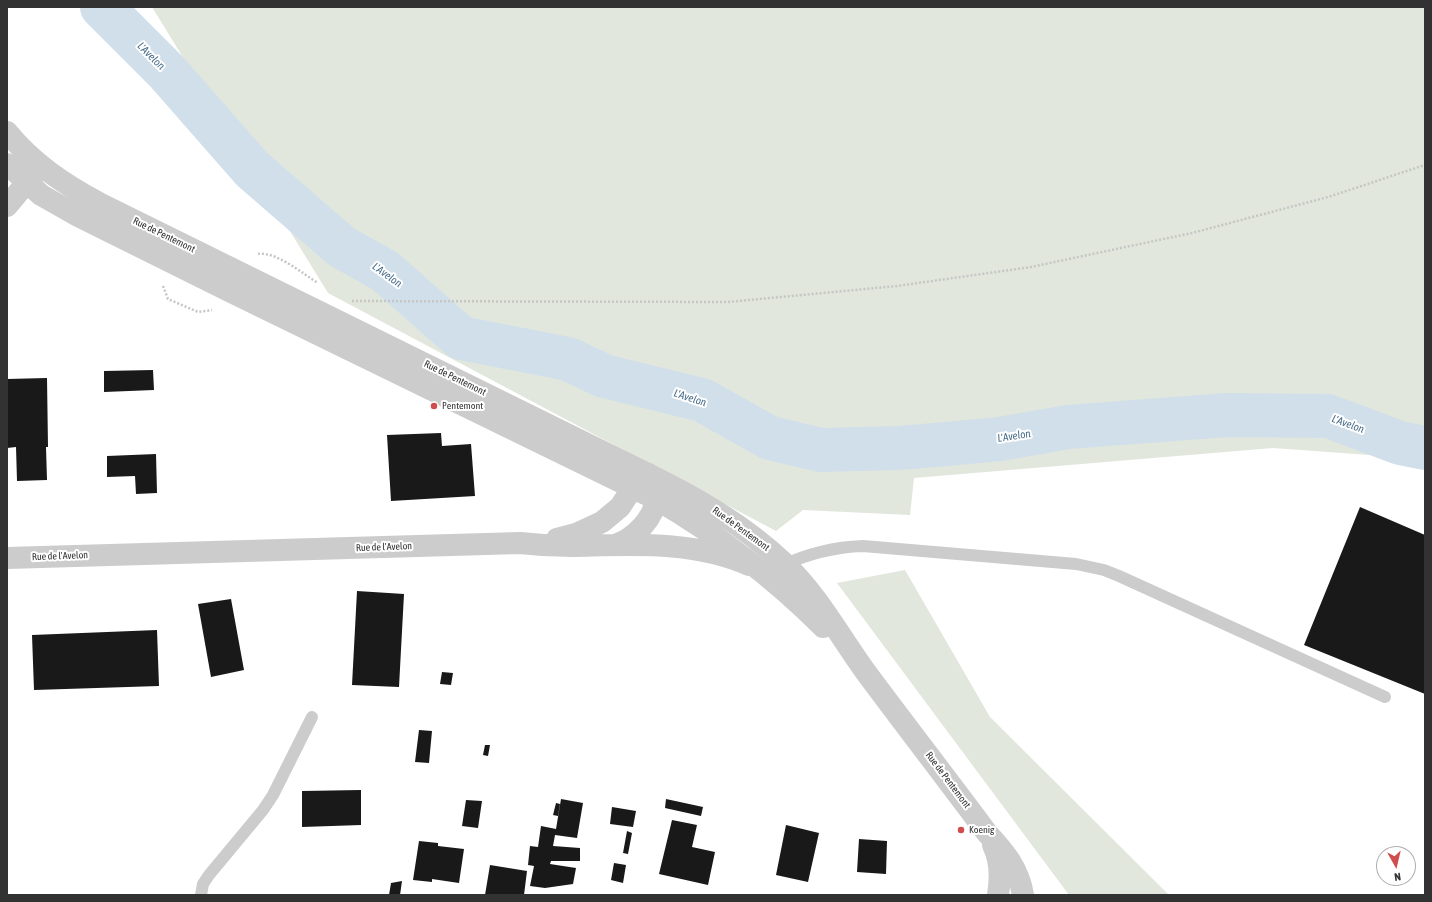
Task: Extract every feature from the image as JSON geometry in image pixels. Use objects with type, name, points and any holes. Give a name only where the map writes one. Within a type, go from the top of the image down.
[{"type":"street","name":"Rue de Pentemont","points":[[7,132],[26,153],[41,166],[73,188],[99,203],[648,474],[727,517],[757,539],[786,564],[812,595],[865,670],[987,833],[1000,846],[1011,861],[1021,885],[1023,895]]},
{"type":"street","name":"Rue de Pentemont","points":[[7,164],[27,183],[50,201],[231,292],[656,499],[700,526],[761,572],[812,616],[865,670]]},
{"type":"street","points":[[7,206],[41,166]]},
{"type":"street","points":[[520,543],[548,541],[576,534],[594,527],[609,517],[620,507],[635,484],[648,474],[655,490],[656,499],[650,514],[634,536],[615,545]]},
{"type":"street","name":"Rue de l'Avelon","points":[[7,558],[520,543],[570,546],[670,546],[723,555],[761,572]]},
{"type":"street","name":"Rue de Pentemont","points":[[987,833],[999,859],[1000,874],[998,895]]},
{"type":"lane","points":[[761,572],[816,553],[832,549],[863,546],[1076,564],[1119,576],[1385,697]]},
{"type":"lane","points":[[201,895],[203,884],[209,875],[263,810],[273,795],[312,717]]},
{"type":"path","points":[[348,301],[728,302],[897,286],[1031,267],[1192,233],[1328,197],[1425,165]]},
{"type":"shaded area","points":[[152,7],[1425,7],[1425,459],[1273,448],[914,478],[910,515],[803,510],[776,531],[328,293]]},
{"type":"shaded area","points":[[905,570],[990,717],[1169,895],[1069,895],[837,583]]},
{"type":"building","points":[[153,370],[154,390],[104,392],[104,371]]},
{"type":"building","points":[[47,378],[47,480],[17,481],[16,447],[7,448],[7,379]]},
{"type":"building","points":[[441,433],[442,446],[471,444],[475,496],[391,501],[387,435]]},
{"type":"building","points":[[156,454],[157,493],[136,494],[135,476],[107,477],[107,456]]},
{"type":"building","points":[[1360,507],[1425,535],[1425,694],[1304,645]]},
{"type":"building","points":[[357,591],[404,594],[399,687],[352,685]]},
{"type":"building","points":[[231,599],[244,670],[211,677],[198,604]]},
{"type":"building","points":[[157,630],[159,686],[34,690],[32,635]]},
{"type":"building","points":[[442,672],[453,673],[451,685],[440,684]]},
{"type":"building","points":[[419,730],[432,731],[429,763],[415,762]]},
{"type":"building","points":[[485,745],[490,745],[488,756],[483,755]]},
{"type":"building","points":[[361,790],[361,825],[302,827],[302,791]]},
{"type":"building","points":[[561,799],[583,803],[577,838],[555,835],[553,846],[580,848],[580,861],[551,861],[550,864],[576,868],[573,884],[545,888],[530,886],[534,866],[528,865],[530,846],[538,847],[541,826],[556,829]]},
{"type":"building","points":[[666,799],[703,807],[701,816],[665,808]]},
{"type":"building","points":[[466,800],[482,801],[478,828],[462,826]]},
{"type":"building","points":[[556,803],[560,804],[558,816],[553,815]]},
{"type":"building","points":[[612,807],[636,811],[633,827],[610,824]]},
{"type":"building","points":[[672,820],[697,825],[692,847],[715,852],[708,885],[659,874]]},
{"type":"building","points":[[786,825],[819,833],[808,882],[776,875]]},
{"type":"building","points":[[627,831],[632,833],[628,854],[623,853]]},
{"type":"building","points":[[859,839],[887,841],[886,874],[857,872]]},
{"type":"building","points":[[419,841],[438,843],[438,846],[464,849],[459,883],[432,879],[432,882],[413,880]]},
{"type":"building","points":[[614,863],[626,865],[623,883],[611,880]]},
{"type":"building","points":[[490,865],[527,871],[524,895],[485,895]]},
{"type":"building","points":[[402,881],[400,895],[389,895],[391,883]]},
{"type":"waterway","name":"L'Avelon","points":[[102,7],[167,72],[252,169],[342,247],[385,271],[461,338],[568,359],[604,376],[702,400],[770,438],[821,450],[900,448],[935,445],[1000,439],[1068,427],[1227,415],[1328,416],[1400,443],[1425,448]]},
{"type":"place","name":"Pentemont","points":[[434,406]]},
{"type":"place","name":"Koenig","points":[[961,830]]}]
